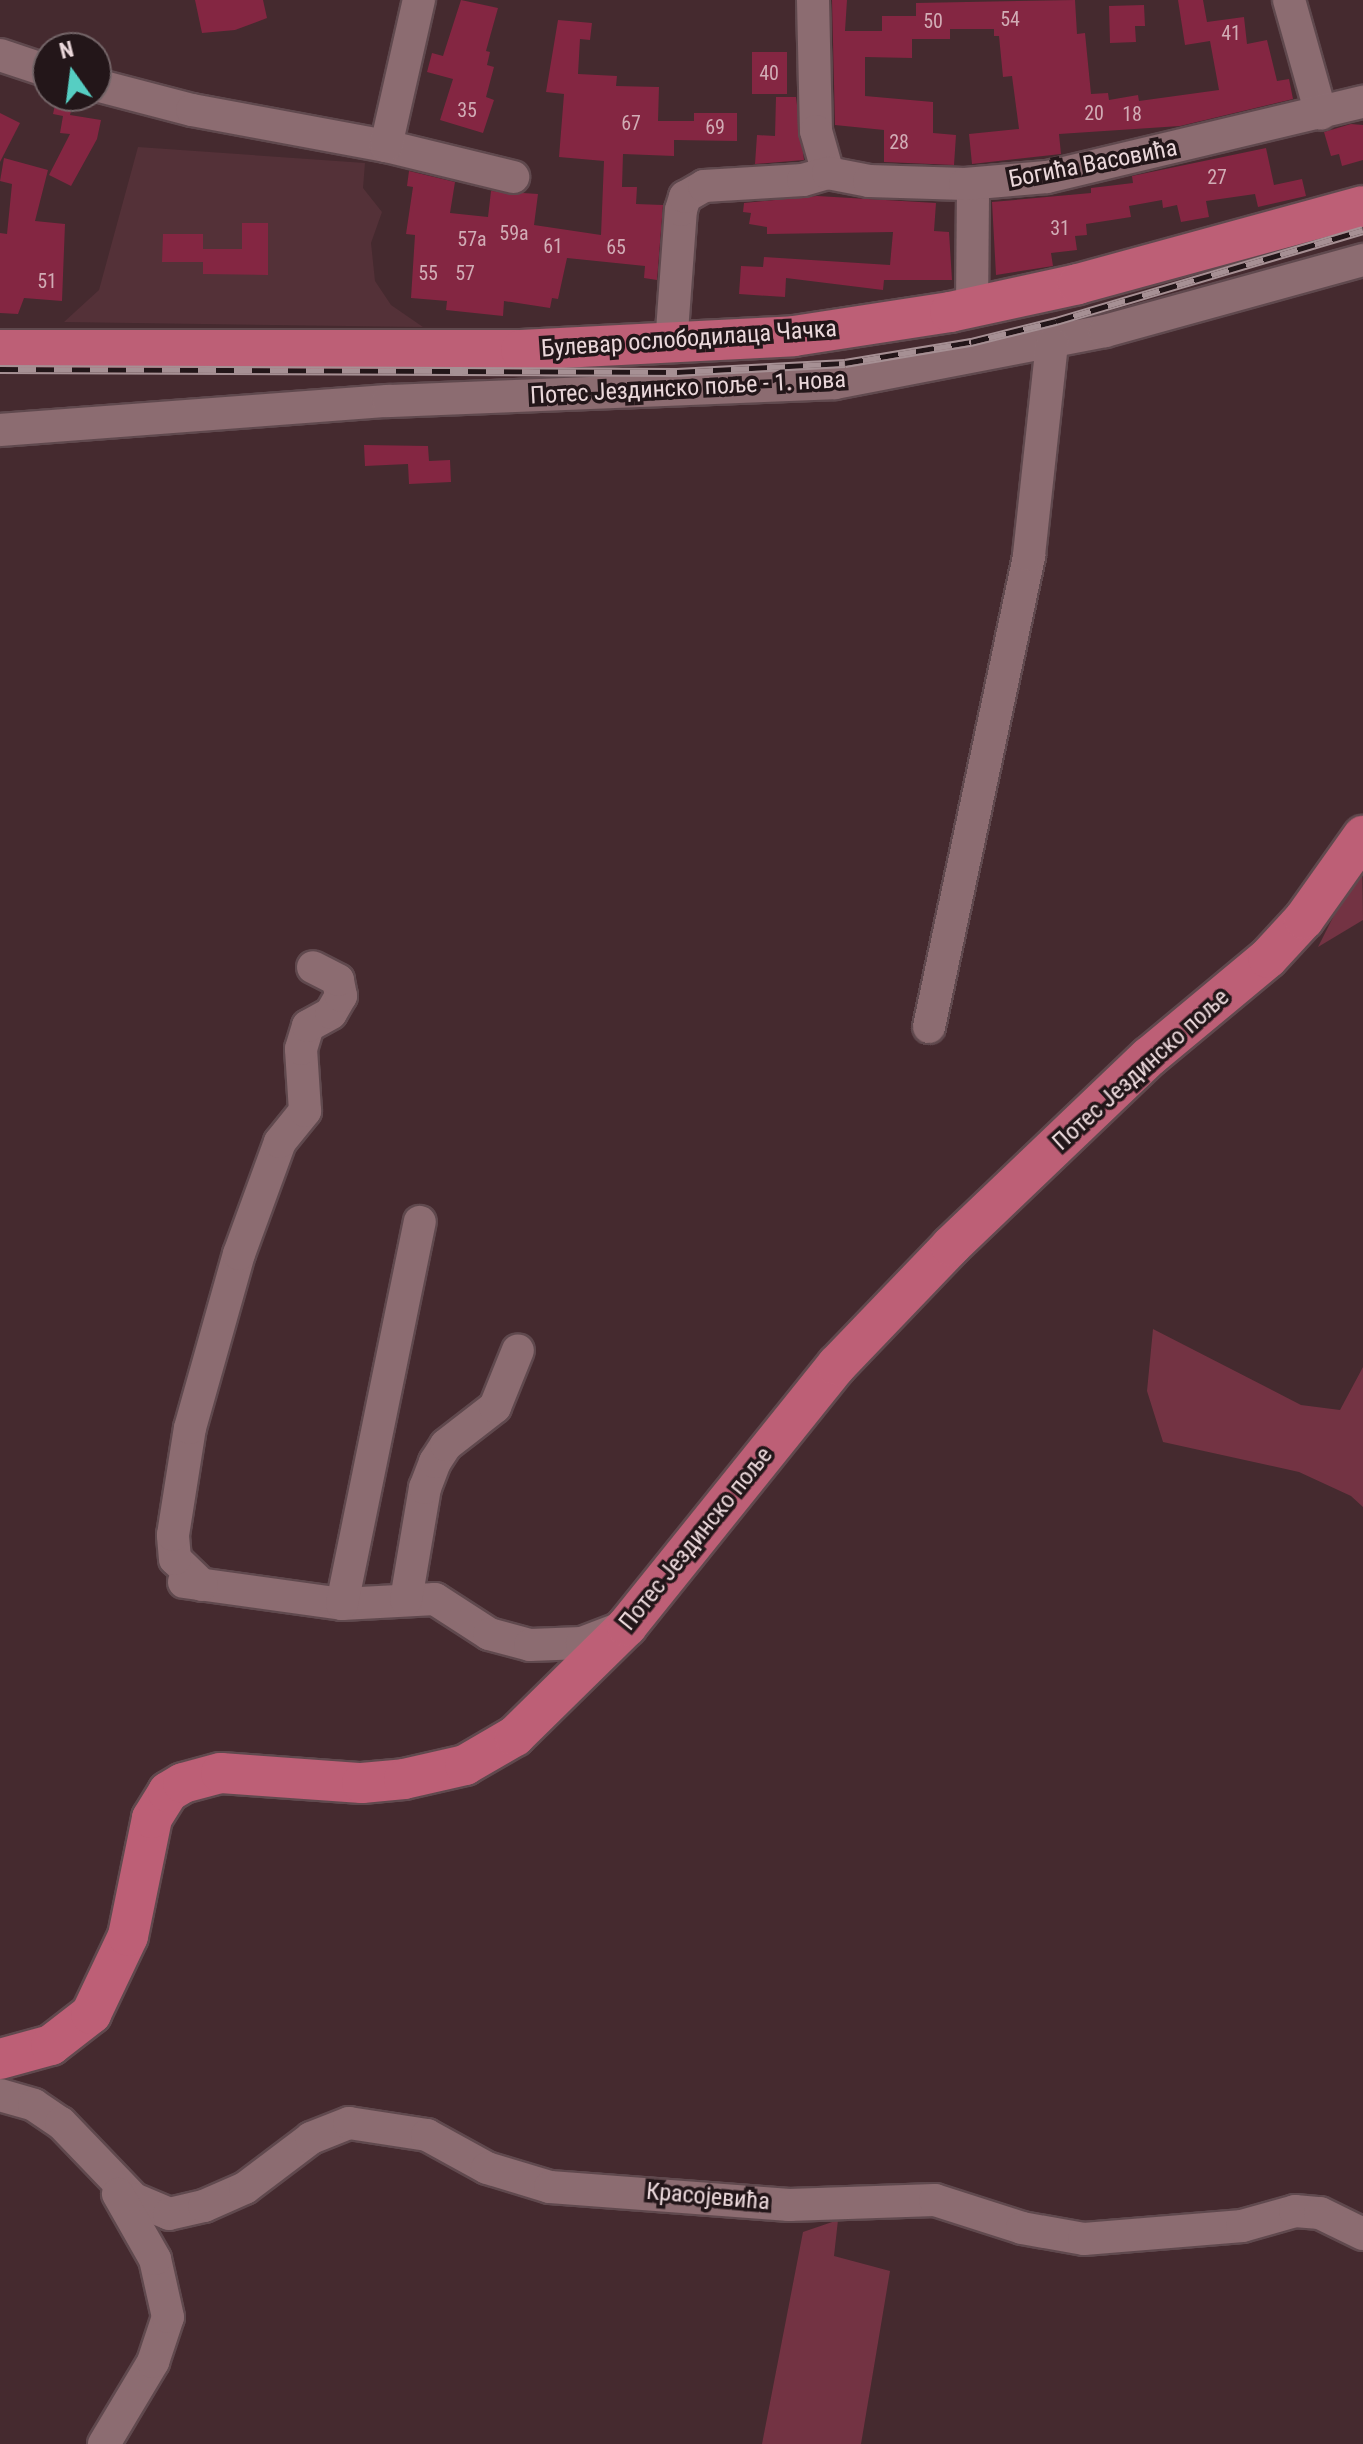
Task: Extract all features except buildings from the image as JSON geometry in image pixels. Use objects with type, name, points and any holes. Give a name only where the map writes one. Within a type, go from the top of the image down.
[{"type":"main road","name":"Булевар ослободилаца Чачка","points":[[0,350],[671,345],[861,327],[972,307],[1131,271],[1363,206]]},
{"type":"main road","name":"Потес Јездинско поље","points":[[0,2059],[51,2045],[91,2014],[128,1936],[152,1818],[168,1792],[201,1775],[221,1773],[362,1783],[465,1765],[515,1736],[627,1626],[837,1365],[951,1246],[1149,1057],[1268,958],[1304,919],[1363,836]]},
{"type":"street","points":[[386,146],[419,0]]},
{"type":"street","points":[[813,0],[816,131],[828,173]]},
{"type":"street","points":[[1289,0],[1321,114]]},
{"type":"street","points":[[1,55],[32,66]]},
{"type":"street","points":[[112,89],[241,121],[386,146],[513,177]]},
{"type":"street","name":"Богића Васовића","points":[[671,345],[685,197],[715,184],[803,180],[828,173],[869,181],[973,184],[1074,173],[1363,102]]},
{"type":"street","points":[[972,307],[973,184]]},
{"type":"street","name":"Потес Јездинско поље - 1. нова","points":[[0,430],[388,401],[835,383],[1052,343],[1363,260]]},
{"type":"street","points":[[929,1027],[1029,555],[1052,343]]},
{"type":"street","points":[[313,967],[338,980],[341,996],[331,1013],[308,1026],[301,1049],[305,1111],[280,1142],[239,1254],[190,1428],[173,1535],[175,1559],[191,1583],[342,1604],[435,1599],[489,1634],[530,1645],[582,1643],[627,1626]]},
{"type":"street","points":[[342,1604],[420,1222]]},
{"type":"street","points":[[406,1600],[425,1488],[435,1462],[446,1445],[495,1407],[518,1350]]},
{"type":"street","points":[[0,2095],[34,2105],[61,2123],[96,2162],[135,2218],[155,2259],[169,2307],[153,2362],[104,2444]]},
{"type":"street","name":"Красојевића","points":[[96,2162],[150,2209],[184,2213],[245,2188],[311,2138],[349,2123],[427,2135],[487,2168],[550,2187],[789,2205],[935,2200],[1022,2228],[1084,2239],[1242,2226],[1295,2211],[1320,2213],[1363,2234]]},
{"type":"shaded area","points":[[138,147],[365,163],[363,188],[382,212],[371,243],[375,281],[391,305],[423,327],[64,322],[99,290]]},
{"type":"shaded area","points":[[1362,860],[1363,920],[1318,947]]},
{"type":"shaded area","points":[[1153,1329],[1301,1405],[1340,1410],[1363,1367],[1363,1507],[1351,1496],[1299,1472],[1163,1442],[1147,1391]]},
{"type":"shaded area","points":[[838,2220],[834,2256],[890,2271],[861,2444],[762,2444],[803,2232]]},
{"type":"railway","points":[[0,369],[677,372],[845,363],[971,342],[1056,321],[1363,230]]}]
